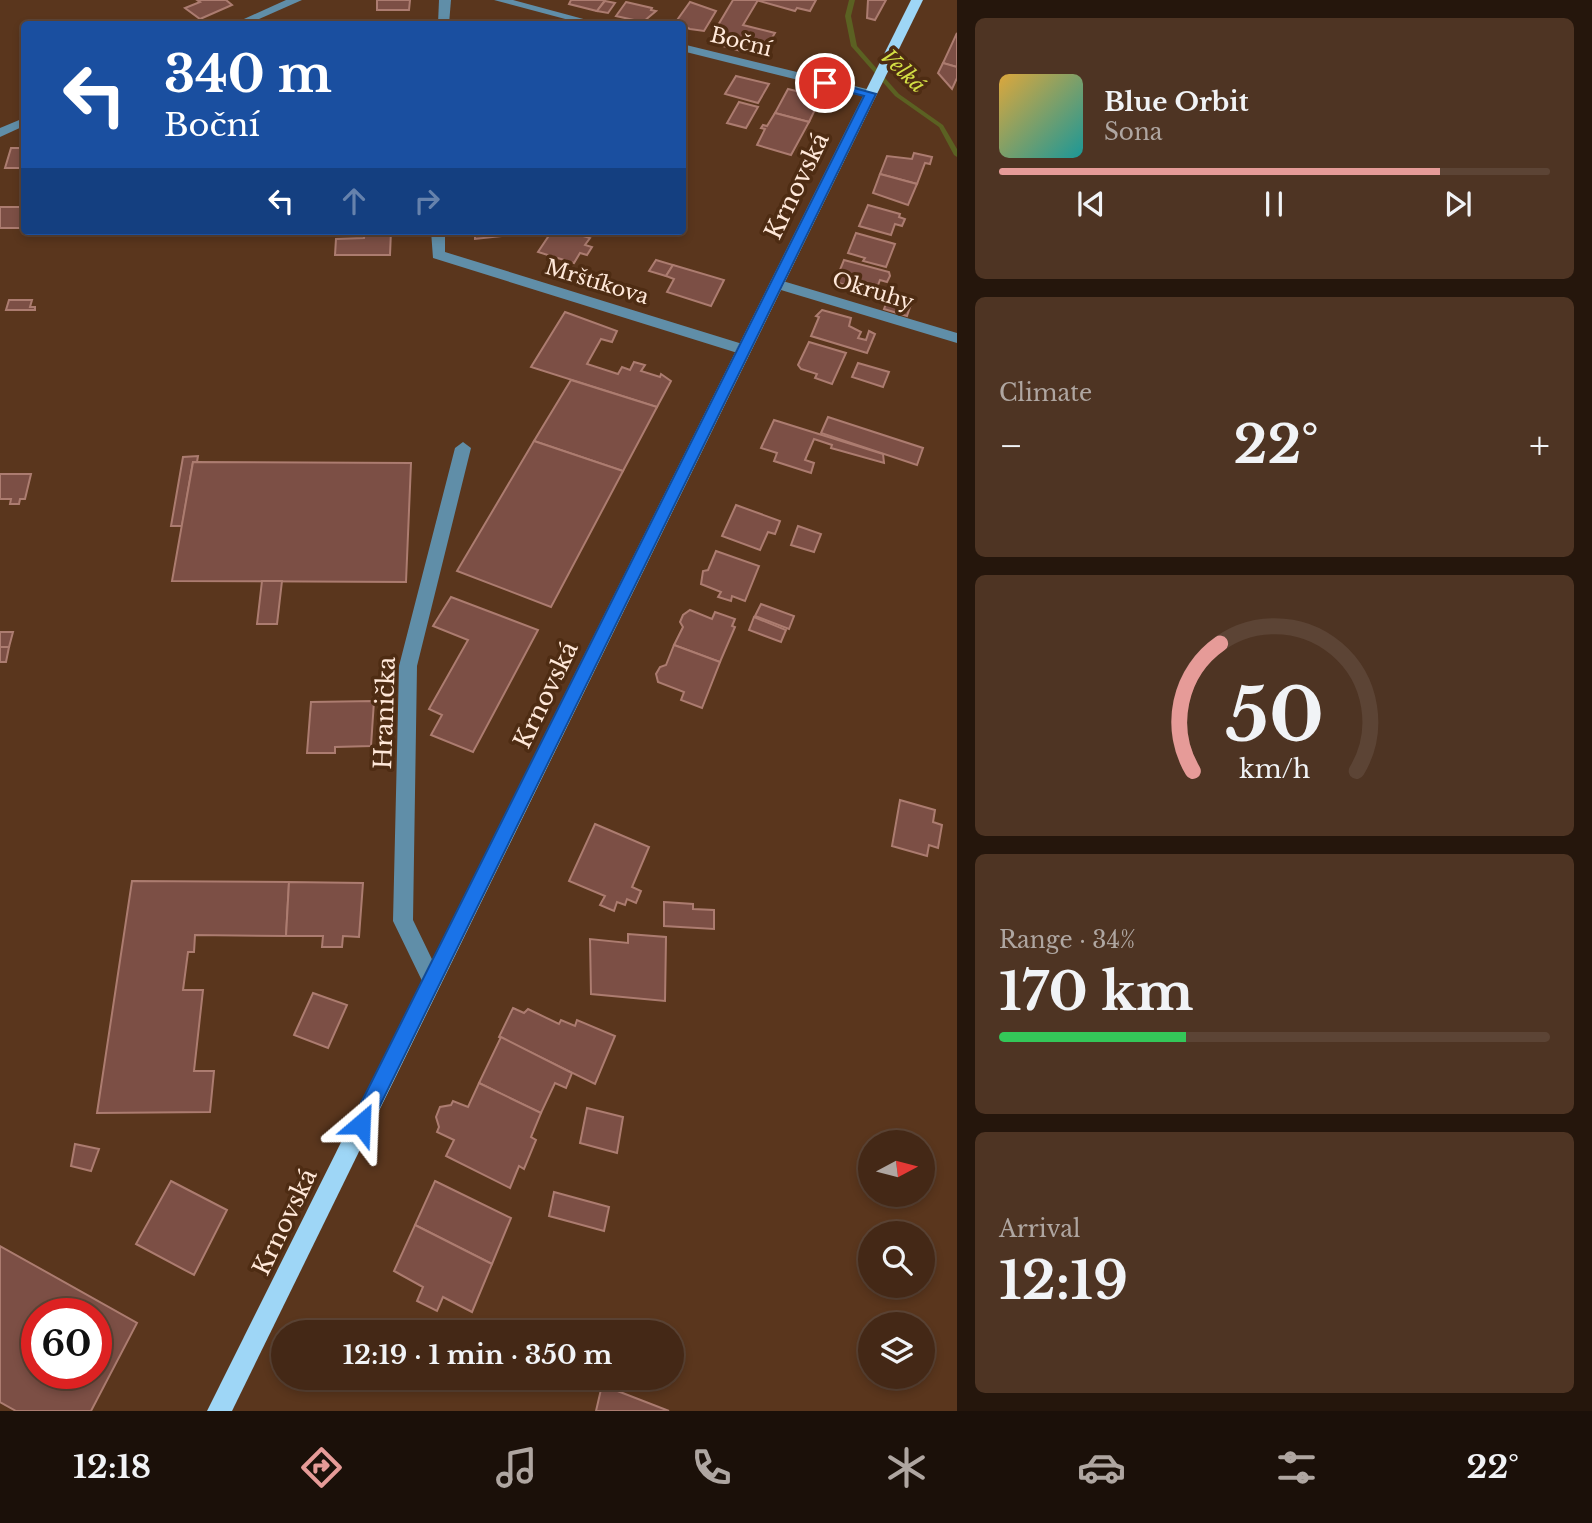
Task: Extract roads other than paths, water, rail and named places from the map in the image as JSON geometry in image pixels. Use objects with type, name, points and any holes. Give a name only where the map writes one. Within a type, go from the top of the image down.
[{"type":"main road","name":"Krnovská","points":[[219,1411],[917,0]]},
{"type":"street","points":[[246,21],[296,0]]},
{"type":"street","points":[[444,21],[445,0]]},
{"type":"street","points":[[500,0],[584,21]]},
{"type":"street","name":"Boční","points":[[686,48],[871,94]]},
{"type":"street","points":[[0,133],[21,123]]},
{"type":"street","name":"Mrštíkova","points":[[438,235],[438,255],[744,350]]},
{"type":"street","name":"Okruhy","points":[[776,284],[957,338]]},
{"type":"street","name":"Hranička","points":[[432,980],[403,921],[408,666],[463,448]]},
{"type":"waterway","name":"Velká","points":[[852,0],[848,16],[854,46],[897,95],[941,126],[957,155]]}]
